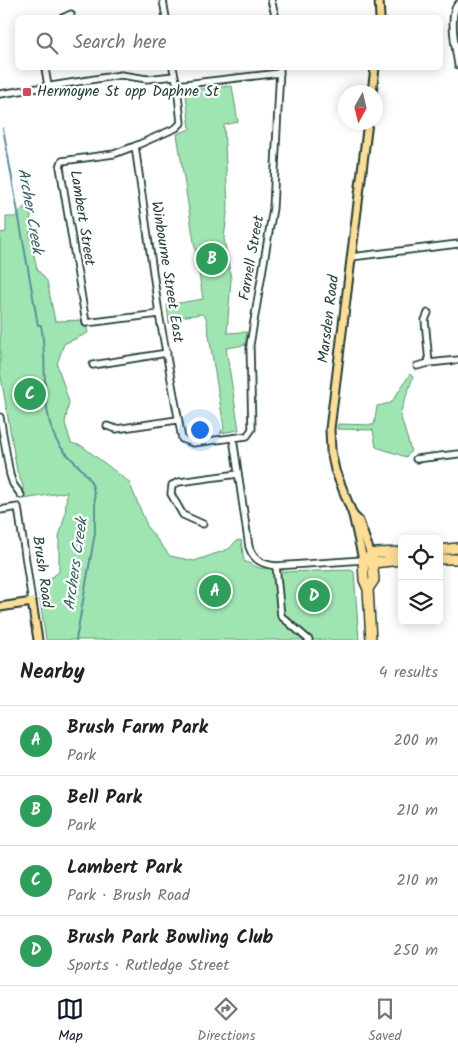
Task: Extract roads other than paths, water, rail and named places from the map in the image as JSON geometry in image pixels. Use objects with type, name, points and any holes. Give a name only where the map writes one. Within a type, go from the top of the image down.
[{"type":"highway","points":[[443,550],[458,548]]},
{"type":"highway","points":[[369,559],[376,553],[398,552]]},
{"type":"highway","points":[[369,559],[398,560]]},
{"type":"highway","name":"Marsden Road","points":[[369,559],[374,580],[368,589],[371,640]]},
{"type":"highway","points":[[443,559],[458,559]]},
{"type":"main road","points":[[379,0],[380,15]]},
{"type":"main road","points":[[373,85],[375,70]]},
{"type":"main road","name":"Marsden Road","points":[[367,130],[330,429],[334,470],[353,516],[359,521],[369,559]]},
{"type":"main road","points":[[0,607],[32,602]]},
{"type":"main road","name":"Brush Road","points":[[32,602],[38,640]]},
{"type":"street","points":[[163,0],[166,15]]},
{"type":"street","points":[[271,0],[275,15]]},
{"type":"street","points":[[458,4],[455,7],[453,19],[458,65]]},
{"type":"street","points":[[45,70],[48,86]]},
{"type":"street","points":[[134,146],[176,128],[181,123],[177,85],[173,70]]},
{"type":"street","points":[[177,85],[280,70]]},
{"type":"street","name":"Farnell Street","points":[[233,438],[247,436],[252,429],[250,345],[273,208],[280,70]]},
{"type":"street","points":[[0,94],[121,75],[147,79],[174,76]]},
{"type":"street","name":"Winbourne Street East","points":[[134,146],[159,314],[182,440],[188,443],[233,438]]},
{"type":"street","name":"Lambert Street","points":[[134,146],[114,154],[62,161],[60,167],[86,322],[159,314]]},
{"type":"street","points":[[350,257],[458,244]]},
{"type":"street","points":[[428,313],[425,320],[429,362]]},
{"type":"street","points":[[93,365],[167,352]]},
{"type":"street","points":[[417,366],[429,362],[458,360]]},
{"type":"street","points":[[0,417],[10,474],[13,484],[22,495]]},
{"type":"street","points":[[107,426],[116,429],[177,420]]},
{"type":"street","points":[[233,438],[250,547],[256,560],[263,564],[276,566],[369,559]]},
{"type":"street","points":[[416,459],[458,454]]},
{"type":"street","points":[[202,524],[183,515],[171,494],[172,484],[238,474]]},
{"type":"street","name":"Brush Road","points":[[0,510],[18,508],[32,602]]},
{"type":"street","points":[[276,566],[281,616],[309,640]]},
{"type":"waterway","name":"Archers Creek","points":[[3,128],[38,325],[41,325],[47,409],[50,422],[57,441],[90,480],[94,492],[95,533],[76,640]]},
{"type":"place","name":"Hermoyne St opp Daphne St","points":[[27,92]]},
{"type":"place","name":"Bell Park","points":[[212,259]]},
{"type":"place","name":"Lambert Park","points":[[30,394]]},
{"type":"place","name":"Brush Farm Park","points":[[215,591]]},
{"type":"place","name":"Brush Park Bowling Club","points":[[314,596]]},
{"type":"water label","name":"Archer Creek","points":[[30,211]]}]
